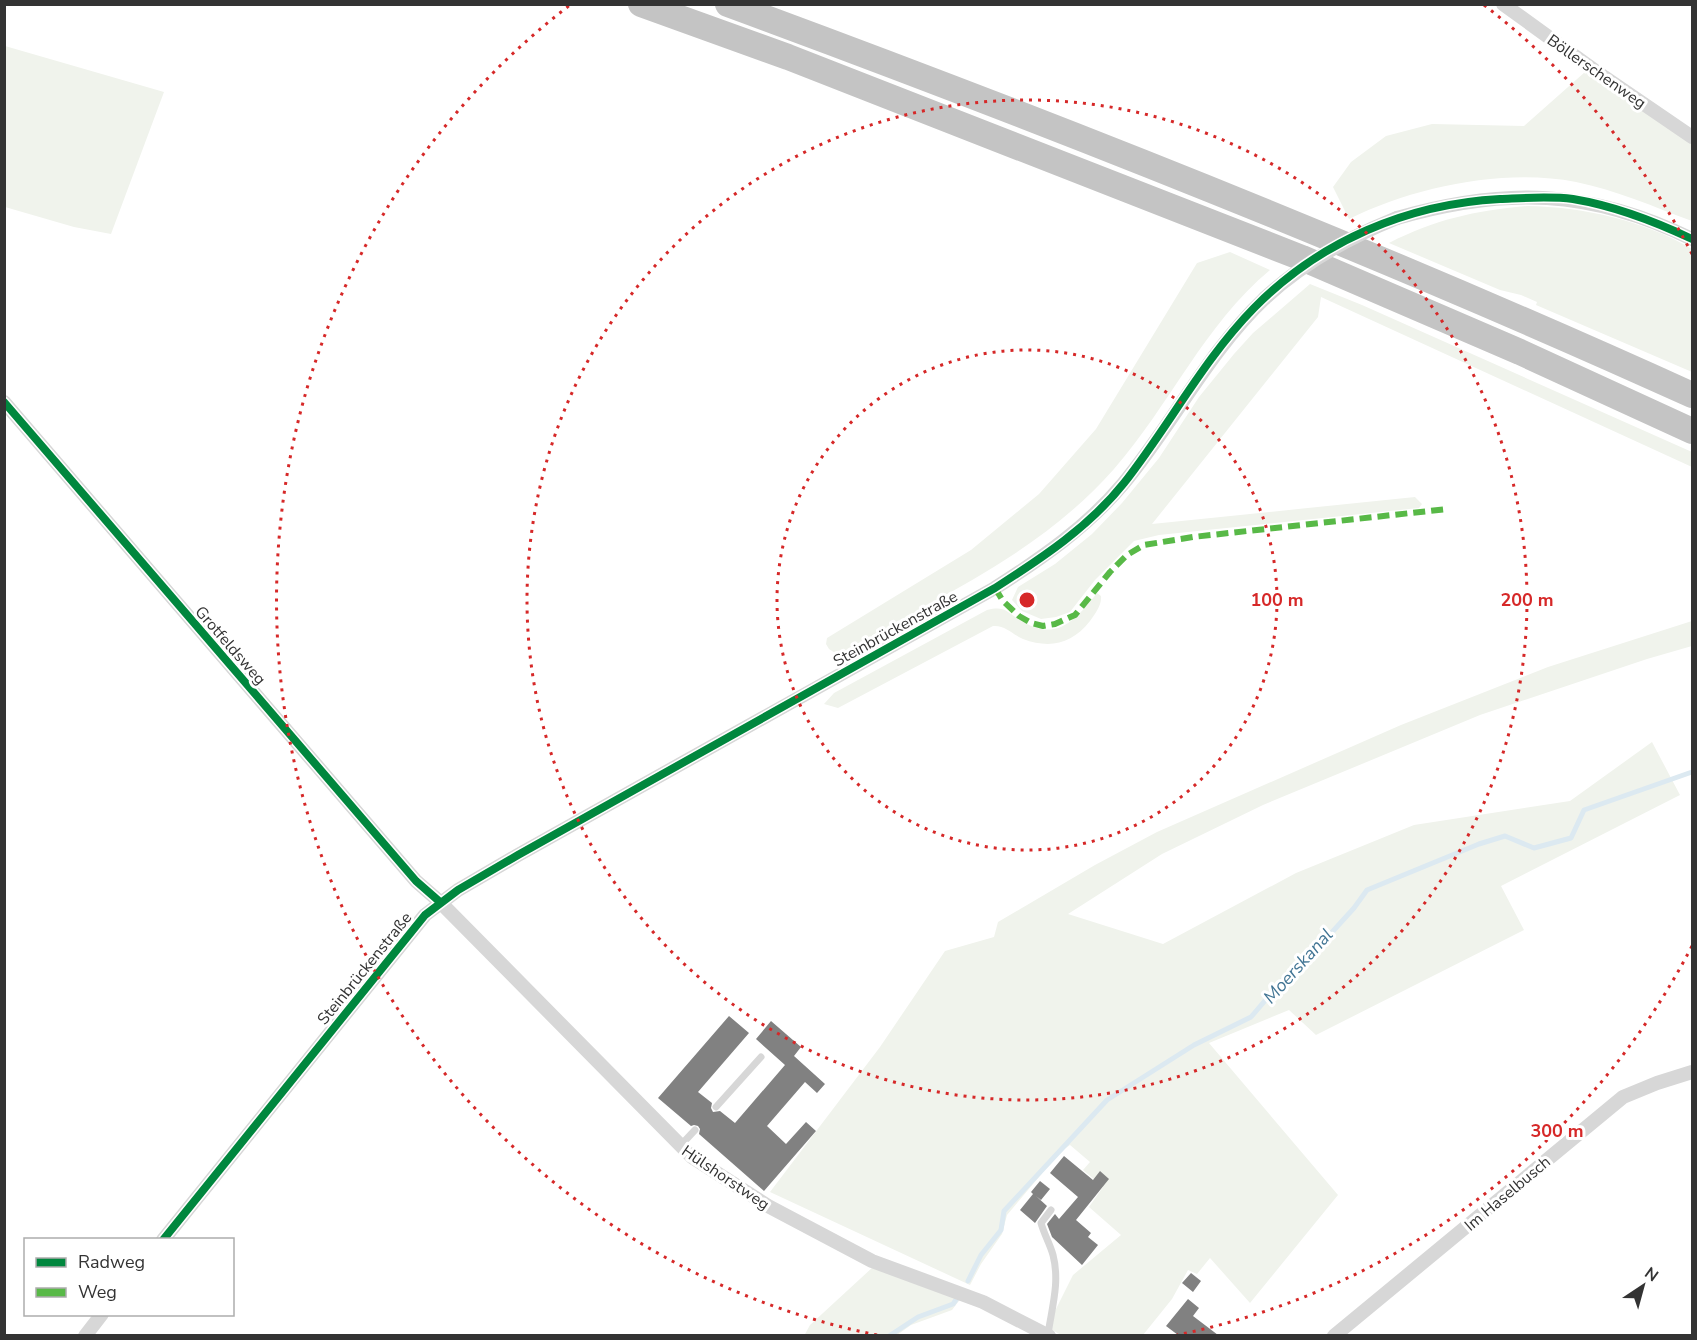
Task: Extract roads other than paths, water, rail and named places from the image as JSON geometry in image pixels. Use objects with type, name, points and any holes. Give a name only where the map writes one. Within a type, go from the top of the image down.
[{"type":"highway","points":[[641,4],[788,57],[1302,258],[1520,352],[1692,430]]},
{"type":"highway","points":[[728,4],[1040,122],[1253,206],[1692,395]]},
{"type":"street","name":"Böllerschenweg","points":[[1503,4],[1692,137]]},
{"type":"street","name":"Steinbrückenstraße","points":[[164,1238],[425,915],[440,902],[518,855],[995,588],[1062,543],[1093,516],[1123,484],[1215,355],[1246,317],[1290,277],[1329,249],[1357,234],[1397,218],[1440,206],[1472,200],[1533,197],[1571,199],[1641,216],[1692,239]]},
{"type":"street","name":"Grotfeldsweg","points":[[4,402],[416,881],[440,902]]},
{"type":"street","name":"Hülshorstweg","points":[[440,902],[692,1157],[768,1206],[872,1261],[983,1302],[1048,1335]]},
{"type":"street","name":"Im Haselbusch","points":[[1334,1335],[1623,1097],[1656,1083],[1692,1072]]},
{"type":"street","points":[[85,1335],[100,1316]]},
{"type":"lane","points":[[716,1107],[761,1057]]},
{"type":"lane","points":[[680,1146],[695,1130]]},
{"type":"lane","points":[[1048,1335],[1057,1291],[1056,1273],[1053,1253],[1041,1224],[1051,1210]]},
{"type":"waterway","name":"Moerskanal","points":[[968,1281],[981,1255],[1001,1230],[1004,1211],[1107,1100],[1194,1045],[1251,1017],[1285,977],[1324,941],[1367,890],[1479,844],[1505,836],[1534,848],[1571,838],[1584,810],[1692,772]]},
{"type":"waterway","name":"Moerskanal","points":[[889,1336],[918,1317],[953,1304],[958,1297]]}]
